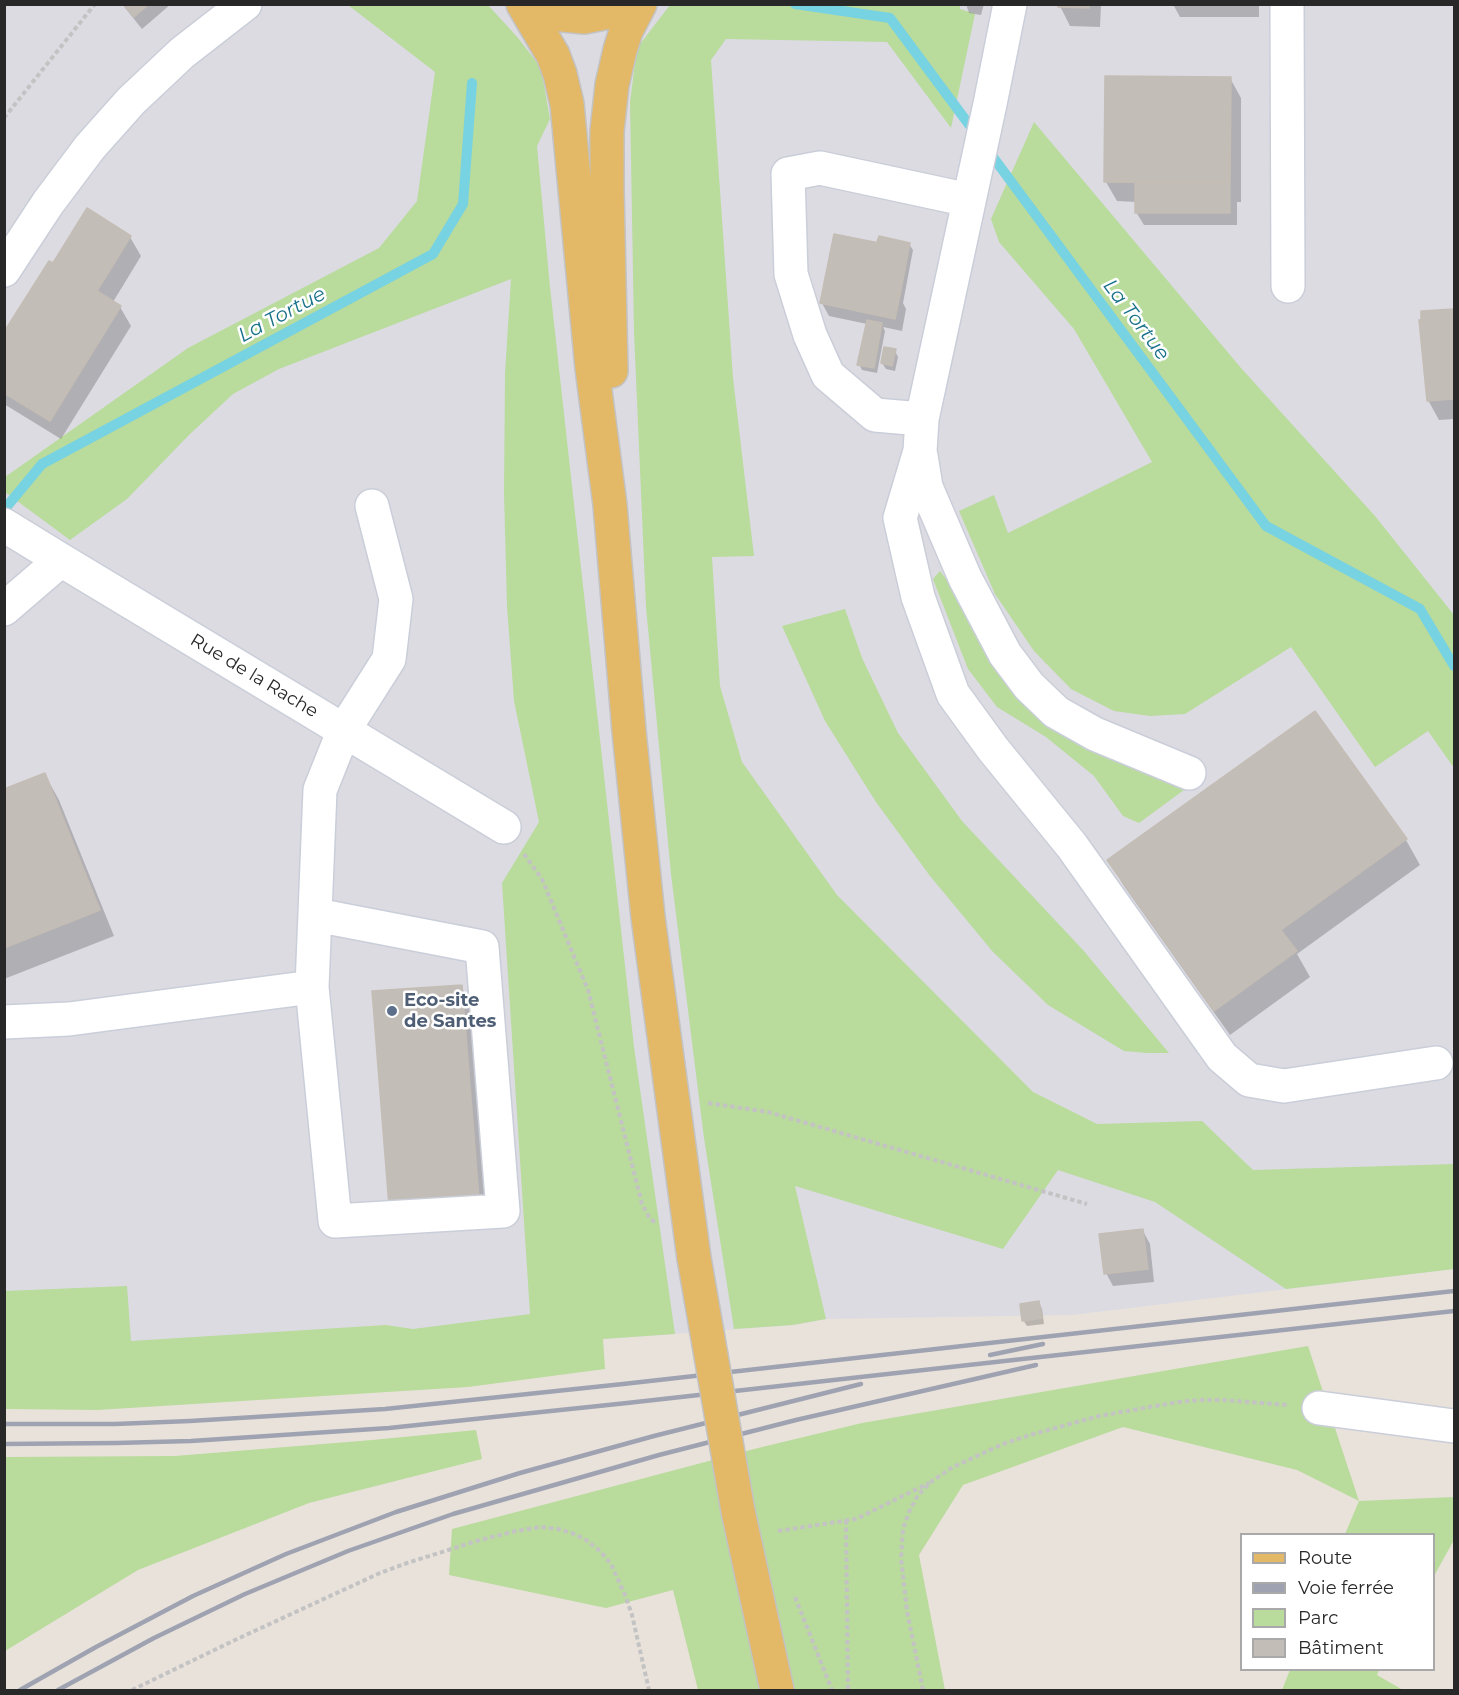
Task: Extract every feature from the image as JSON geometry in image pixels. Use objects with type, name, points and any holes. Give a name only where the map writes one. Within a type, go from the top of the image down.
[{"type":"main road","points":[[523,4],[553,14],[584,16],[614,11],[631,4]]},
{"type":"main road","points":[[523,4],[553,55],[567,104],[592,368],[610,505],[629,731],[648,917],[694,1258],[738,1511],[777,1690]]},
{"type":"main road","points":[[610,505],[611,334],[606,190],[607,131],[612,85],[620,50],[626,31],[640,4]]},
{"type":"street","points":[[1010,4],[922,419],[920,451],[926,487],[965,578],[1005,654],[1029,686],[1056,712],[1095,734],[1189,773]]},
{"type":"street","points":[[1287,4],[1288,286]]},
{"type":"street","points":[[4,270],[48,203],[90,147],[140,93],[230,9]]},
{"type":"street","points":[[922,419],[875,415],[828,375],[810,335],[791,273],[788,174],[820,168],[972,187]]},
{"type":"street","points":[[920,451],[900,518],[918,597],[953,694],[1000,758],[1072,846],[1222,1057],[1249,1080],[1284,1086],[1436,1063]]},
{"type":"street","points":[[315,915],[482,946],[503,1211],[335,1221],[312,987],[320,790],[344,730],[389,659],[396,599],[372,506]]},
{"type":"street","name":"Rue de la Rache","points":[[4,525],[504,827]]},
{"type":"street","points":[[4,609],[47,552]]},
{"type":"street","points":[[4,1022],[69,1019],[312,987]]},
{"type":"street","points":[[1319,1408],[1455,1426]]},
{"type":"path","points":[[4,118],[95,4]]},
{"type":"path","points":[[504,827],[542,879],[588,990],[642,1204],[650,1219],[660,1224]]},
{"type":"path","points":[[672,1098],[768,1112],[1087,1204]]},
{"type":"path","points":[[923,1690],[907,1611],[901,1558],[903,1529],[909,1512],[918,1495],[933,1481],[953,1467],[975,1456],[1030,1435],[1081,1420],[1134,1409],[1178,1402],[1223,1400],[1319,1408]]},
{"type":"path","points":[[778,1541],[776,1531],[856,1519],[933,1481]]},
{"type":"path","points":[[846,1520],[848,1690]]},
{"type":"path","points":[[132,1690],[380,1573],[480,1540],[541,1527],[573,1533],[600,1551],[610,1564],[632,1615],[649,1690]]},
{"type":"path","points":[[793,1593],[832,1690]]},
{"type":"shaded area","points":[[5,5],[1454,5],[1454,1269],[1072,1315],[826,1319],[793,1325],[460,1350],[5,1379]]},
{"type":"green space","points":[[960,4],[960,9],[975,14],[951,128],[887,42],[726,39],[711,60],[733,378],[754,556],[712,557],[720,686],[742,762],[837,895],[1033,1092],[1097,1124],[1202,1121],[1253,1170],[1454,1164],[1454,1269],[1286,1289],[1155,1202],[1058,1170],[1003,1249],[795,1186],[826,1319],[793,1325],[734,1329],[704,1138],[671,874],[646,607],[634,332],[630,102],[637,48],[670,5]]},
{"type":"green space","points":[[348,5],[488,5],[519,39],[541,68],[550,119],[537,146],[550,287],[634,1047],[675,1334],[603,1339],[605,1369],[468,1387],[97,1410],[5,1409],[5,1291],[127,1286],[131,1341],[386,1325],[413,1329],[530,1314],[502,883],[539,822],[514,701],[507,606],[504,493],[505,373],[511,279],[279,369],[233,394],[190,434],[127,499],[70,540],[5,492],[5,477],[188,348],[379,248],[417,201],[435,72]]},
{"type":"green space","points":[[1034,122],[1241,368],[1375,516],[1454,615],[1454,768],[1428,731],[1375,767],[1291,647],[1185,714],[1150,716],[1114,711],[1071,689],[1034,651],[995,594],[959,511],[994,495],[1008,533],[1152,462],[1074,329],[999,242],[991,219]]},
{"type":"green space","points":[[940,571],[1070,738],[1184,790],[1139,823],[1123,816],[1094,776],[1046,737],[997,707],[968,669],[933,579]]},
{"type":"green space","points":[[845,609],[862,658],[898,733],[962,821],[1083,950],[1169,1053],[1124,1051],[1048,1005],[993,952],[930,876],[876,802],[825,721],[782,626]]},
{"type":"green space","points":[[1308,1346],[1359,1501],[1297,1470],[1123,1427],[963,1485],[919,1555],[945,1690],[698,1690],[673,1590],[606,1608],[449,1575],[452,1529],[758,1448],[862,1423]]},
{"type":"green space","points":[[476,1430],[482,1459],[309,1503],[138,1570],[5,1651],[5,1457],[175,1456]]},
{"type":"green space","points":[[1454,1497],[1454,1540],[1435,1574],[1435,1533],[1345,1533],[1359,1501]]},
{"type":"green space","points":[[1290,1671],[1379,1671],[1377,1675],[1403,1690],[1282,1690]]},
{"type":"building","points":[[123,4],[149,4],[134,17]]},
{"type":"building","points":[[1058,4],[1089,4],[1089,8],[1058,7]]},
{"type":"building","points":[[1105,76],[1231,77],[1230,183],[1104,182]]},
{"type":"building","points":[[1135,183],[1230,183],[1230,213],[1135,213]]},
{"type":"building","points":[[87,208],[131,236],[97,291],[121,306],[50,421],[4,393],[4,332],[49,261],[53,263]]},
{"type":"building","points":[[834,234],[899,247],[889,293],[900,295],[895,319],[820,303]]},
{"type":"building","points":[[879,236],[910,243],[900,295],[889,293],[899,247],[877,242]]},
{"type":"building","points":[[1454,309],[1454,317],[1421,320],[1421,311]]},
{"type":"building","points":[[1454,317],[1454,399],[1427,401],[1419,320]]},
{"type":"building","points":[[867,320],[882,323],[874,368],[857,365]]},
{"type":"building","points":[[884,347],[896,349],[892,366],[881,363]]},
{"type":"building","points":[[1315,711],[1407,839],[1281,930],[1297,951],[1214,1011],[1107,860]]},
{"type":"building","points":[[45,773],[100,910],[4,948],[4,789]]},
{"type":"building","points":[[462,985],[479,1199],[389,1206],[372,991]]},
{"type":"building","points":[[1143,1229],[1148,1269],[1104,1274],[1099,1234]]},
{"type":"building","points":[[1039,1301],[1042,1318],[1022,1321],[1020,1304]]},
{"type":"waterway","name":"La Tortue","points":[[795,4],[890,18],[976,134]]},
{"type":"waterway","name":"La Tortue","points":[[4,510],[42,464],[433,254],[463,204],[472,83]]},
{"type":"waterway","name":"La Tortue","points":[[987,149],[1266,526],[1420,609],[1454,666]]},
{"type":"railway","points":[[4,1424],[115,1424],[385,1409],[1454,1291]]},
{"type":"railway","points":[[4,1444],[191,1441],[389,1428],[1454,1311]]},
{"type":"railway","points":[[990,1355],[1043,1344]]},
{"type":"railway","points":[[58,1690],[154,1638],[245,1594],[348,1551],[453,1514],[659,1455],[796,1420],[1036,1365]]},
{"type":"railway","points":[[20,1690],[193,1596],[286,1554],[396,1512],[520,1473],[654,1436],[861,1384]]},
{"type":"place","name":"Eco-site de Santes","points":[[392,1011]]}]
